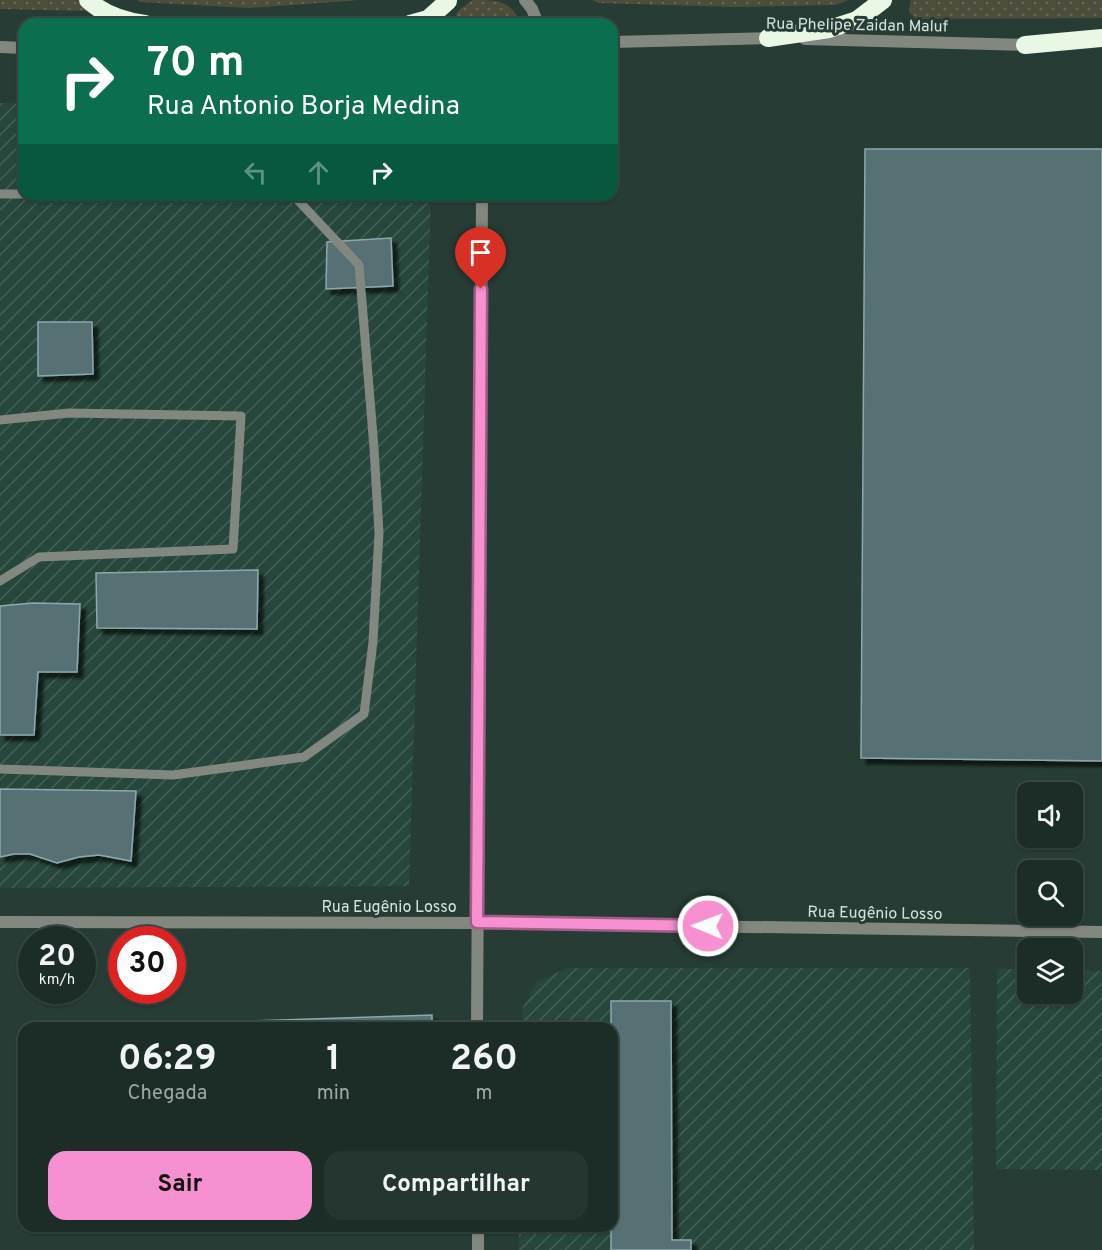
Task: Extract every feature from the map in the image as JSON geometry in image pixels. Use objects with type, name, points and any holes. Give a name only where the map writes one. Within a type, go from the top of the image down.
[{"type":"highway","points":[[88,0],[97,9],[118,18]]},
{"type":"highway","points":[[429,18],[449,0]]},
{"type":"highway","points":[[768,38],[829,29],[857,20],[883,0]]},
{"type":"highway","points":[[1025,45],[1102,38]]},
{"type":"street","points":[[439,18],[449,0]]},
{"type":"street","points":[[527,1],[535,18]]},
{"type":"street","name":"Rua Phelipe Zaidan Maluf","points":[[618,42],[768,38],[1102,47]]},
{"type":"street","points":[[0,47],[18,48]]},
{"type":"street","points":[[477,1022],[482,201]]},
{"type":"street","name":"Rua Eugênio Losso","points":[[0,922],[477,922],[1102,932]]},
{"type":"street","points":[[478,1232],[478,1250]]},
{"type":"lane","points":[[0,194],[18,194]]},
{"type":"lane","points":[[0,770],[173,775],[304,757],[364,714],[373,642],[379,533],[359,265],[299,201]]},
{"type":"lane","points":[[0,420],[69,413],[241,416],[233,549],[39,557],[0,581]]},
{"type":"shaded area","points":[[0,0],[78,0],[87,11],[0,9]]},
{"type":"shaded area","points":[[137,0],[361,0],[249,8]]},
{"type":"shaded area","points":[[472,0],[489,0],[508,6],[518,18],[455,18],[458,11]]},
{"type":"shaded area","points":[[592,0],[849,0],[835,5],[734,7],[599,3]]},
{"type":"shaded area","points":[[911,0],[1102,0],[1102,18],[916,19],[909,12]]},
{"type":"shaded area","points":[[0,103],[18,103],[18,201],[431,201],[409,886],[0,888]]},
{"type":"shaded area","points":[[567,968],[970,968],[974,1250],[519,1250],[519,1232],[618,1232],[618,1022],[522,1022],[523,1007],[537,982]]},
{"type":"shaded area","points":[[997,969],[1017,969],[1017,1004],[1083,1004],[1083,970],[1102,971],[1102,1170],[996,1169]]},
{"type":"building","points":[[865,149],[1102,149],[1102,761],[861,758]]},
{"type":"building","points":[[391,238],[393,286],[326,289],[327,242]]},
{"type":"building","points":[[38,322],[92,322],[93,374],[38,376]]},
{"type":"building","points":[[258,570],[257,629],[97,628],[96,573]]},
{"type":"building","points":[[33,603],[80,604],[77,672],[38,672],[34,735],[0,735],[0,606]]},
{"type":"building","points":[[0,789],[136,791],[131,861],[99,855],[57,863],[30,854],[0,857]]},
{"type":"building","points":[[611,1001],[671,1001],[672,1240],[691,1240],[691,1250],[611,1250],[611,1232],[618,1232],[618,1022],[611,1022]]},
{"type":"building","points":[[432,1015],[432,1022],[250,1021]]},
{"type":"route","points":[[481,289],[477,922],[708,926]]}]
